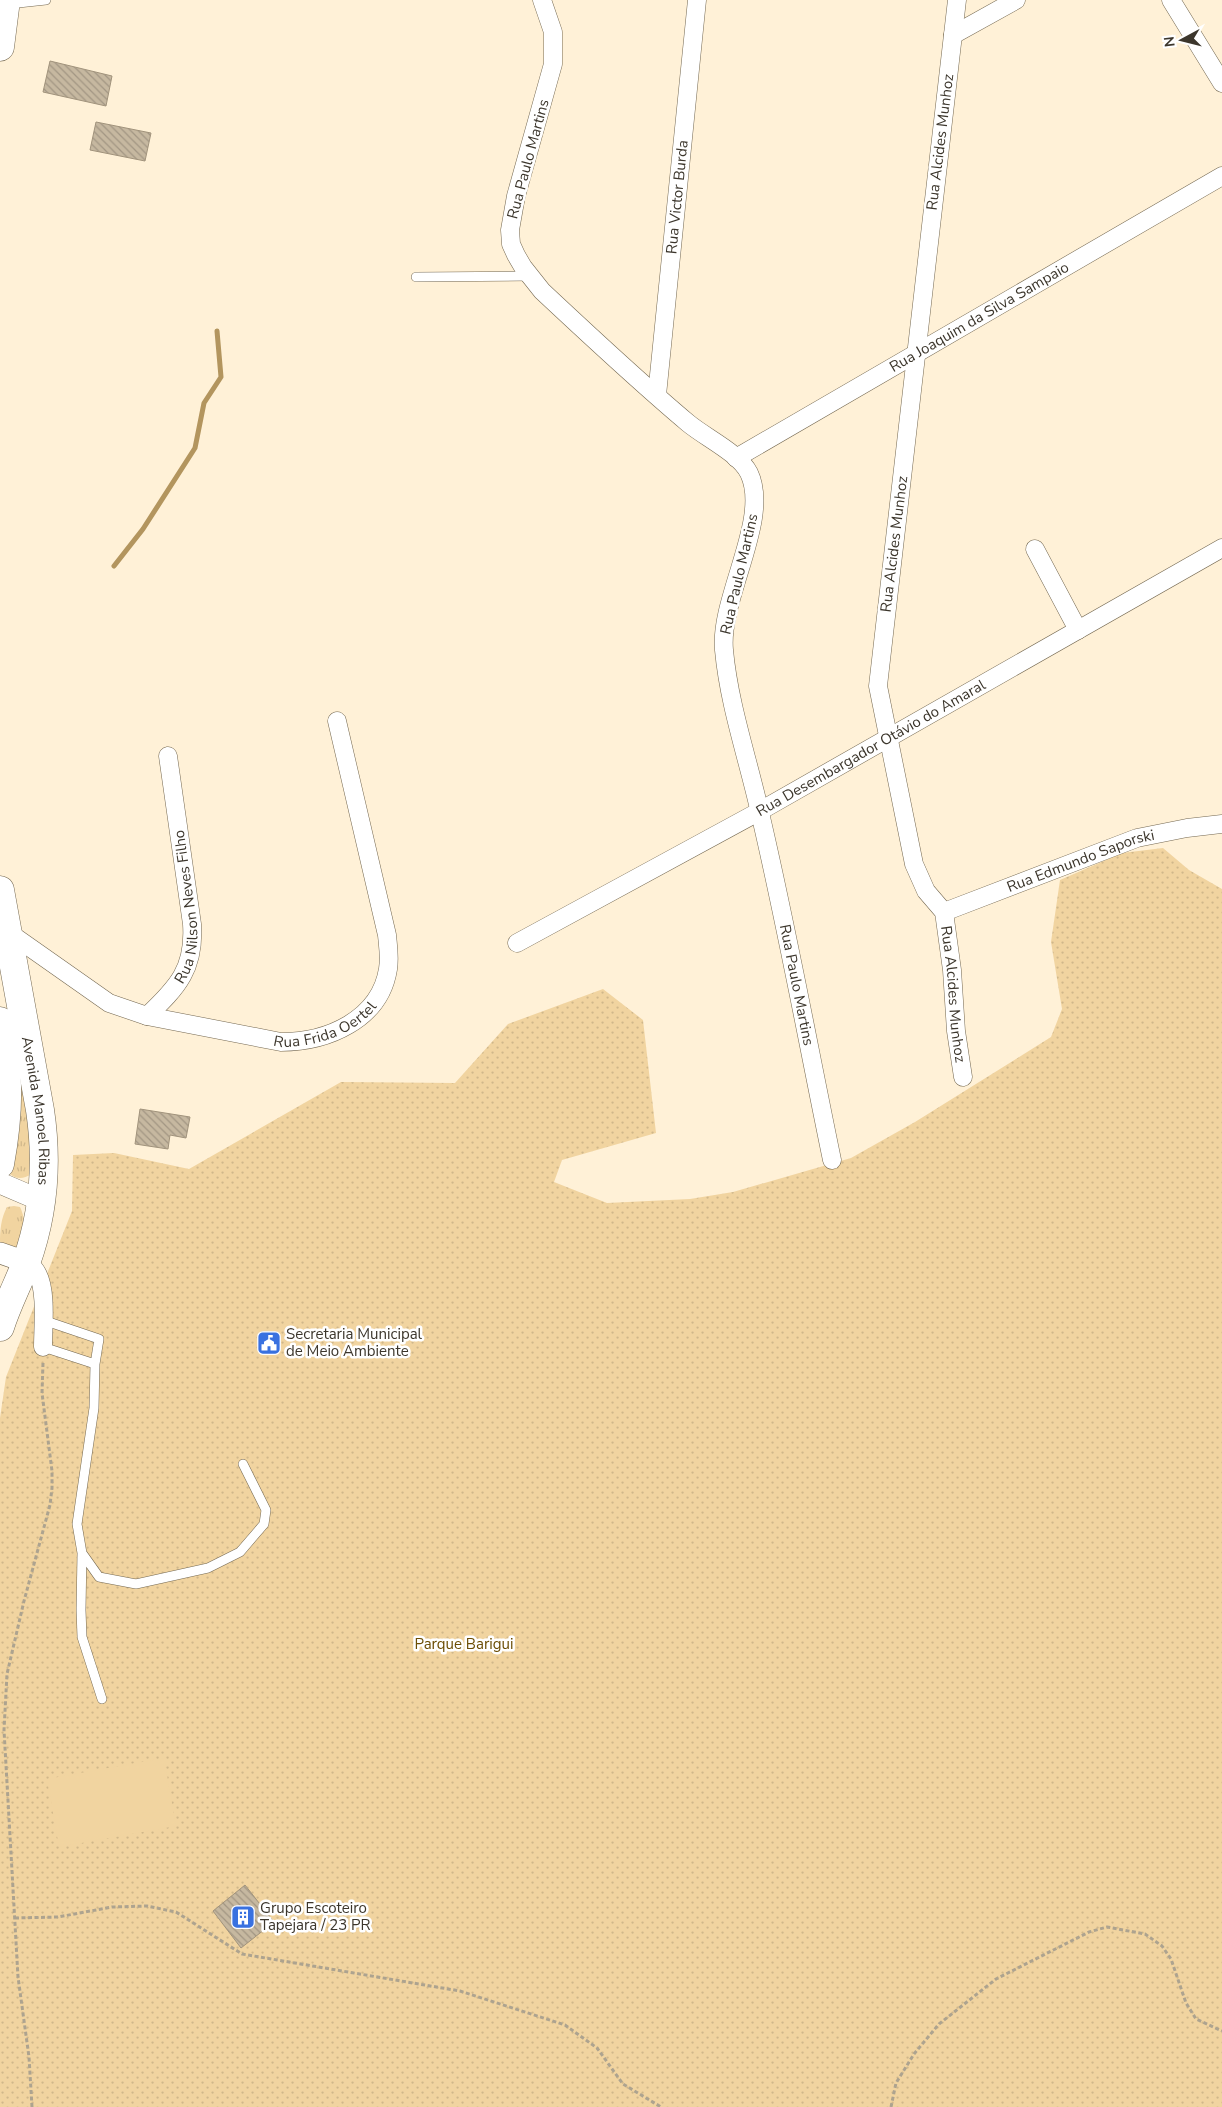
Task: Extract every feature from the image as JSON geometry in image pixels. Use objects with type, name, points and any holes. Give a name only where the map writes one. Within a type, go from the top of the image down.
[{"type":"main road","points":[[0,40],[6,2]]},
{"type":"main road","name":"Avenida Manoel Ribas","points":[[0,890],[4,931],[44,1134],[45,1173],[39,1217],[26,1262],[0,1327]]},
{"type":"main road","points":[[0,994],[11,997],[15,1002],[26,1035]]},
{"type":"main road","name":"Avenida Manoel Ribas","points":[[0,1021],[7,1120],[0,1164]]},
{"type":"street","name":"Rua Paulo Martins","points":[[542,0],[552,32],[553,64],[516,196],[510,230],[511,244],[529,276],[549,297],[691,425],[745,465],[750,474],[755,498],[744,555],[727,613],[723,645],[742,743],[760,811],[832,1160]]},
{"type":"street","name":"Rua Victor Burda","points":[[657,395],[698,0]]},
{"type":"street","name":"Rua Alcides Munhoz","points":[[957,0],[879,672],[880,698],[914,864],[926,891],[944,912],[952,970],[956,1031],[963,1077]]},
{"type":"street","points":[[953,35],[1016,0]]},
{"type":"street","points":[[1171,0],[1222,83]]},
{"type":"street","name":"Rua Joaquim da Silva Sampaio","points":[[736,458],[1222,176]]},
{"type":"street","name":"Rua Desembargador Otávio do Amaral","points":[[517,943],[760,811],[1222,548]]},
{"type":"street","points":[[1035,549],[1078,630]]},
{"type":"street","name":"Rua Frida Oertel","points":[[4,931],[109,1004],[147,1016],[266,1041],[298,1042],[324,1037],[357,1019],[370,1008],[381,991],[388,970],[389,954],[387,935],[337,721]]},
{"type":"street","name":"Rua Nilson Neves Filho","points":[[147,1016],[164,1001],[184,973],[191,959],[194,944],[168,756]]},
{"type":"street","name":"Rua Edmundo Saporski","points":[[944,912],[1138,838],[1187,828],[1222,824]]},
{"type":"street","points":[[0,1183],[42,1201]]},
{"type":"street","points":[[0,1253],[26,1262],[36,1271],[40,1280],[44,1347]]},
{"type":"lane","points":[[6,2],[46,0]]},
{"type":"lane","points":[[416,276],[529,276]]},
{"type":"lane","points":[[43,1320],[99,1339],[95,1364],[94,1408],[77,1524],[82,1553],[80,1610],[82,1637],[102,1699]]},
{"type":"lane","points":[[44,1347],[95,1364]]},
{"type":"lane","points":[[82,1553],[99,1576],[136,1584],[208,1568],[240,1552],[264,1524],[266,1510],[243,1464]]},
{"type":"path","points":[[32,2107],[29,2057],[18,1977],[4,1730],[7,1674],[50,1504],[52,1488],[42,1393],[44,1347]]},
{"type":"path","points":[[15,1918],[58,1917],[112,1907],[147,1906],[176,1912],[242,1954],[460,1991],[565,2025],[597,2048],[623,2084],[661,2107]]},
{"type":"path","points":[[891,2107],[896,2083],[914,2054],[939,2024],[996,1979],[1089,1932],[1108,1927],[1145,1934],[1162,1946],[1171,1959],[1186,2003],[1196,2019],[1222,2032]]},
{"type":"green space","name":"Parque Barigui","points":[[1163,848],[1189,870],[1222,889],[1222,2107],[0,2107],[0,1418],[6,1377],[72,1211],[73,1155],[114,1153],[189,1169],[341,1082],[455,1083],[508,1024],[603,989],[643,1020],[656,1133],[562,1160],[554,1182],[607,1203],[690,1199],[733,1192],[851,1158],[915,1122],[1051,1037],[1062,1009],[1051,942],[1060,880],[1122,853]]},
{"type":"green space","points":[[28,1085],[31,1174],[20,1178],[14,1177],[9,1173],[16,1086]]},
{"type":"green space","points":[[7,1207],[20,1207],[24,1223],[24,1235],[16,1249],[0,1243],[1,1224],[5,1211]]},
{"type":"green space","points":[[164,1758],[176,1826],[59,1847],[47,1779]]},
{"type":"building","points":[[50,61],[112,76],[106,106],[43,92]]},
{"type":"building","points":[[96,122],[151,133],[145,161],[90,150]]},
{"type":"building","points":[[140,1109],[190,1117],[186,1138],[170,1135],[168,1149],[135,1144]]},
{"type":"building","name":"Grupo Escoteiro Tapejara / 23 PR","points":[[245,1885],[274,1922],[241,1948],[213,1911]]},
{"type":"waterway","points":[[114,566],[143,529],[195,448],[204,403],[221,377],[217,331]]},
{"type":"place","name":"Secretaria Municipal de Meio Ambiente","points":[[269,1343]]},
{"type":"place","name":"Grupo Escoteiro Tapejara / 23 PR","points":[[243,1917]]}]
